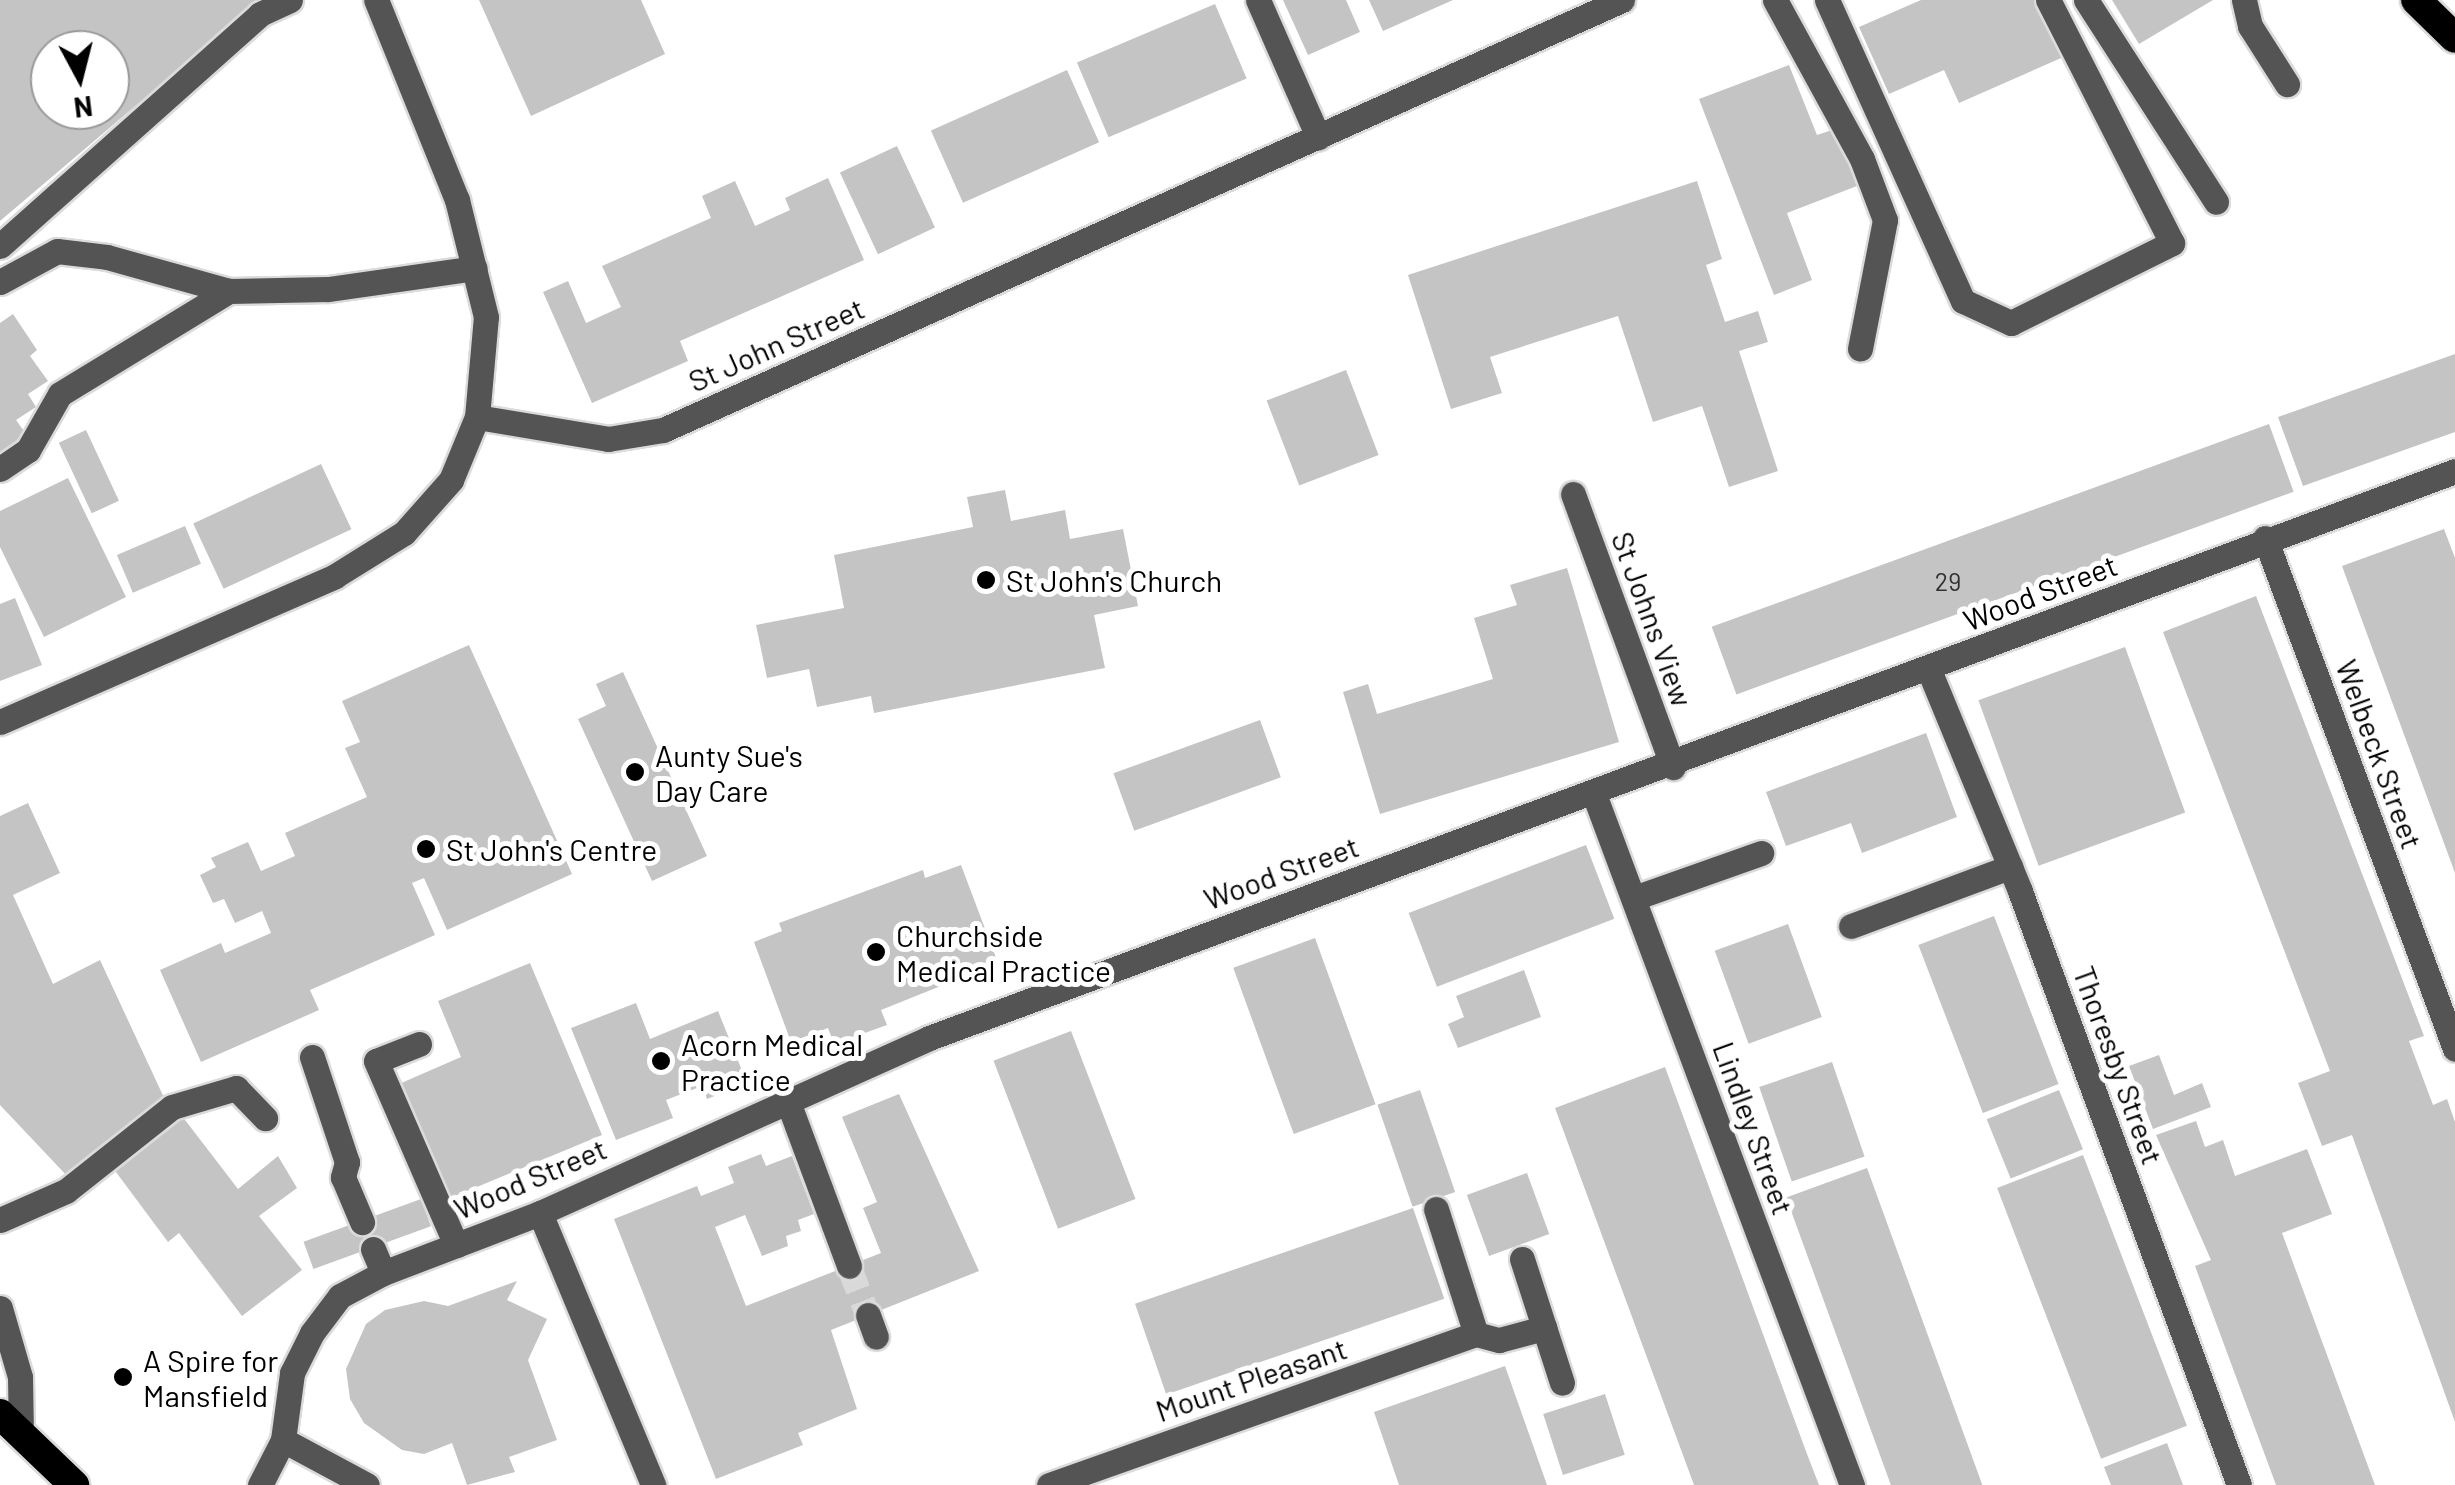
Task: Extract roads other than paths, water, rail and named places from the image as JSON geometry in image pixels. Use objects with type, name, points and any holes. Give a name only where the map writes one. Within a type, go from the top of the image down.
[{"type":"highway","points":[[2416,0],[2455,38]]},
{"type":"highway","points":[[10,1423],[74,1485]]},
{"type":"street","points":[[0,246],[260,14],[290,0]]},
{"type":"street","points":[[0,722],[335,576],[404,532],[451,480],[476,418],[486,317],[476,268],[424,106],[376,0]]},
{"type":"street","points":[[1258,0],[1318,136]]},
{"type":"street","name":"St John Street","points":[[476,418],[608,439],[664,430],[1622,0]]},
{"type":"street","points":[[1775,0],[1862,158],[1885,220],[1860,348]]},
{"type":"street","points":[[1826,0],[1963,301],[2011,323],[2172,243],[2048,0]]},
{"type":"street","points":[[2086,0],[2216,202]]},
{"type":"street","points":[[2244,0],[2250,26],[2286,84]]},
{"type":"street","points":[[0,282],[57,251],[107,258],[228,291],[328,288],[476,268]]},
{"type":"street","points":[[0,469],[28,450],[60,394],[228,291]]},
{"type":"street","name":"Wood Street","points":[[260,1485],[283,1440],[292,1374],[312,1333],[340,1296],[378,1261],[456,1246],[540,1213],[787,1098],[1080,980],[1673,767],[2265,538],[2455,471]]},
{"type":"street","name":"St Johns View","points":[[1573,494],[1673,767]]},
{"type":"street","name":"Welbeck Street","points":[[2265,538],[2448,1011],[2455,1049]]},
{"type":"street","name":"Thoresby Street","points":[[1929,670],[2010,866],[2239,1485]]},
{"type":"street","name":"Lindley Street","points":[[1594,794],[1852,1485]]},
{"type":"street","points":[[1634,898],[1761,853]]},
{"type":"street","points":[[1851,926],[2010,866]]},
{"type":"street","points":[[420,1044],[376,1061],[456,1246]]},
{"type":"street","points":[[312,1057],[347,1162],[342,1176],[362,1222]]},
{"type":"street","points":[[0,1220],[66,1191],[172,1107],[236,1088],[265,1118]]},
{"type":"street","points":[[787,1098],[849,1266]]},
{"type":"street","points":[[1436,1209],[1476,1334]]},
{"type":"street","points":[[540,1213],[653,1485]]},
{"type":"street","points":[[1522,1259],[1562,1383]]},
{"type":"street","points":[[0,1308],[20,1377],[10,1423]]},
{"type":"street","name":"Mount Pleasant","points":[[1048,1485],[1476,1334],[1499,1340],[1544,1328]]},
{"type":"street","points":[[283,1440],[367,1485]]},
{"type":"tunnel","points":[[849,1266],[868,1315]]},
{"type":"place","name":"St John's Church","points":[[986,580]]},
{"type":"place","name":"Aunty Sue's Day Care","points":[[635,772]]},
{"type":"place","name":"St John's Centre","points":[[426,849]]},
{"type":"place","name":"Churchside Medical Practice","points":[[876,952]]},
{"type":"place","name":"Acorn Medical Practice","points":[[661,1061]]},
{"type":"place","name":"A Spire for Mansfield","points":[[123,1377]]}]
